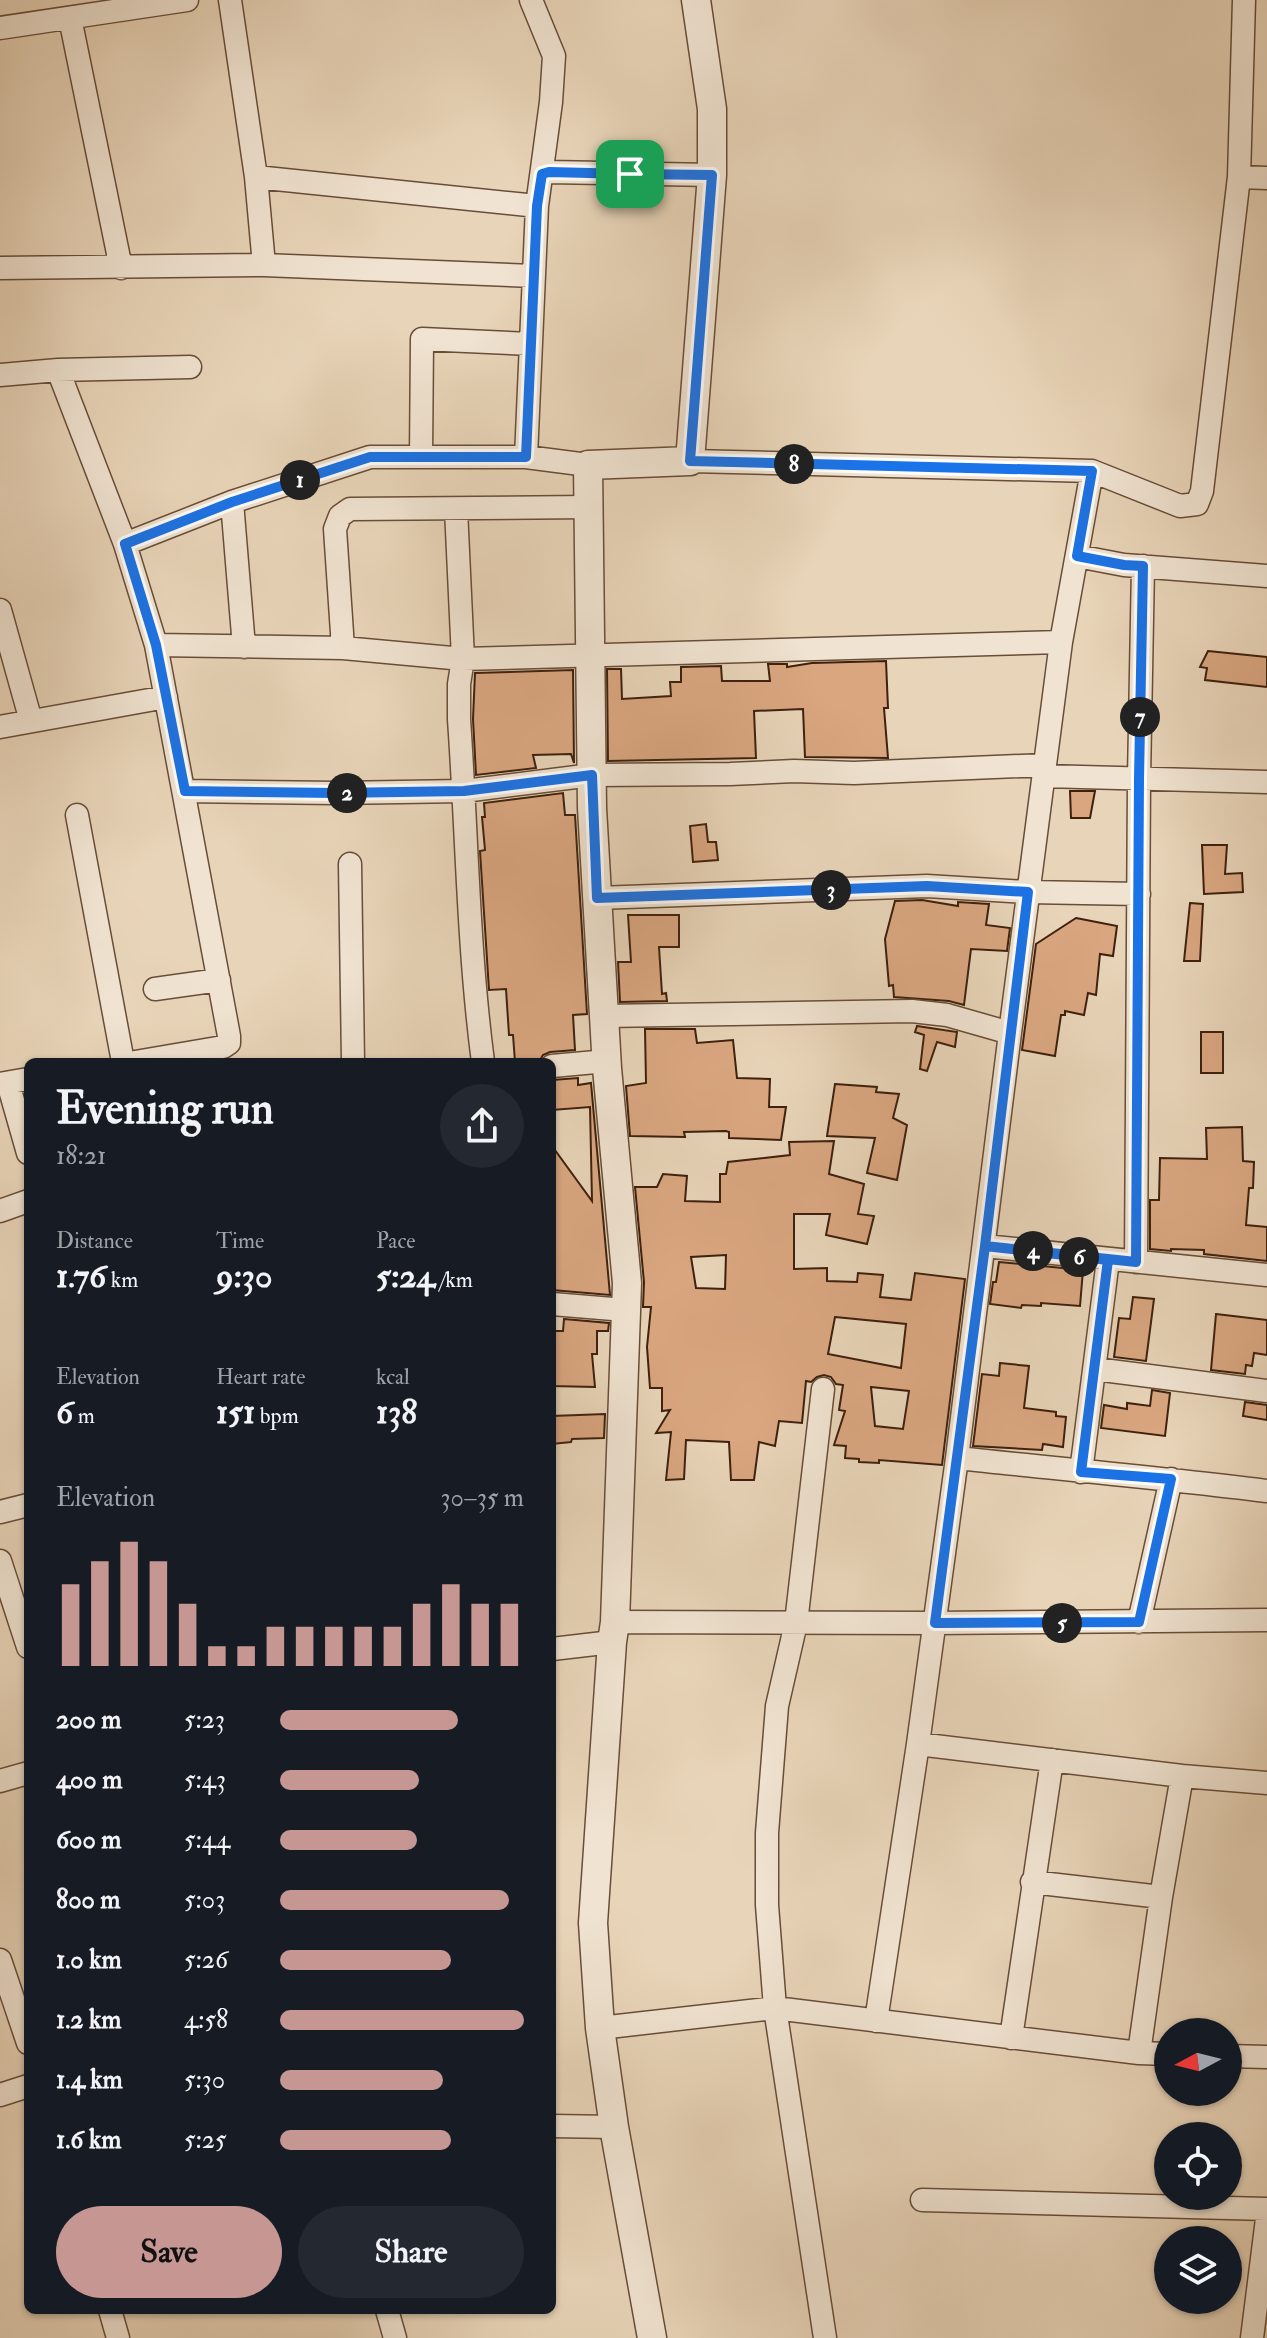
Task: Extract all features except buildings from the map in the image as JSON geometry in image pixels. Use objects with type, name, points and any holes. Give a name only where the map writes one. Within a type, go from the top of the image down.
[{"type":"street","points":[[0,28],[187,0]]},
{"type":"street","points":[[230,0],[256,177],[264,265]]},
{"type":"street","points":[[526,457],[537,206],[554,56],[531,0]]},
{"type":"street","points":[[690,461],[712,175],[712,109],[696,0]]},
{"type":"street","points":[[125,544],[232,502],[370,457],[526,457],[588,465],[690,461],[1092,471],[1180,506],[1197,504],[1202,491],[1239,177],[1244,0]]},
{"type":"street","points":[[70,18],[121,268]]},
{"type":"street","points":[[542,174],[712,175]]},
{"type":"street","points":[[256,177],[537,206]]},
{"type":"street","points":[[1239,177],[1267,178]]},
{"type":"street","points":[[0,268],[264,265],[533,276]]},
{"type":"street","points":[[421,457],[422,339],[531,344]]},
{"type":"street","points":[[0,375],[58,370],[190,367]]},
{"type":"street","points":[[58,370],[125,544],[156,645],[229,1036],[229,1043],[223,1047],[158,1058]]},
{"type":"street","points":[[588,465],[592,775],[597,898],[607,1061],[627,1283],[613,1632],[593,1923],[600,2028],[614,2127],[652,2338]]},
{"type":"street","points":[[876,2021],[935,1623],[1061,642],[1092,471]]},
{"type":"street","points":[[232,502],[244,647]]},
{"type":"street","points":[[343,648],[335,529],[340,516],[350,509],[589,507]]},
{"type":"street","points":[[456,509],[463,659],[459,719],[471,949],[482,1058]]},
{"type":"street","points":[[1077,556],[1124,565],[1267,576]]},
{"type":"street","points":[[1136,1262],[1143,566]]},
{"type":"street","points":[[0,610],[31,721]]},
{"type":"street","points":[[156,645],[343,648],[463,659],[1061,642]]},
{"type":"street","points":[[0,727],[166,697]]},
{"type":"street","points":[[185,791],[464,791],[592,775],[794,771],[1044,770],[1139,779],[1267,782]]},
{"type":"street","points":[[77,815],[122,1058]]},
{"type":"street","points":[[350,864],[353,1058]]},
{"type":"street","points":[[597,898],[927,886],[1139,894]]},
{"type":"street","points":[[155,989],[219,980]]},
{"type":"street","points":[[604,1016],[912,1011],[947,1015],[1010,1033]]},
{"type":"street","points":[[556,1066],[607,1061]]},
{"type":"street","points":[[12,1082],[24,1135]]},
{"type":"street","points":[[0,1211],[24,1202]]},
{"type":"street","points":[[985,1246],[1267,1275]]},
{"type":"street","points":[[1081,1472],[1108,1260]]},
{"type":"street","points":[[556,1304],[625,1310]]},
{"type":"street","points":[[1095,1369],[1267,1391]]},
{"type":"street","points":[[823,1389],[796,1623],[777,1706],[767,1833],[767,1905],[775,2008],[825,2338]]},
{"type":"street","points":[[957,1458],[1267,1491]]},
{"type":"street","points":[[1139,1622],[1171,1479]]},
{"type":"street","points":[[0,1512],[24,1506]]},
{"type":"street","points":[[0,1561],[24,1635]]},
{"type":"street","points":[[556,1648],[613,1632],[796,1623],[1267,1620]]},
{"type":"street","points":[[918,1744],[1182,1776],[1267,1783]]},
{"type":"street","points":[[1011,2038],[1052,1760]]},
{"type":"street","points":[[0,1781],[24,1774]]},
{"type":"street","points":[[1139,2053],[1182,1776]]},
{"type":"street","points":[[1032,1882],[1161,1897]]},
{"type":"street","points":[[0,1960],[24,2031]]},
{"type":"street","points":[[600,2028],[775,2008],[1154,2054]]},
{"type":"street","points":[[1242,2056],[1267,2057]]},
{"type":"street","points":[[0,2095],[24,2087]]},
{"type":"street","points":[[556,2126],[614,2127]]},
{"type":"street","points":[[922,2200],[1267,2209]]},
{"type":"street","points":[[1252,2338],[1267,2219]]},
{"type":"street","points":[[111,2314],[118,2338]]},
{"type":"street","points":[[388,2314],[395,2338]]},
{"type":"route","points":[[630,174],[542,174],[537,206],[526,457],[370,457],[232,502],[125,544],[156,645],[185,791],[464,791],[592,775],[597,898],[927,886],[1028,892],[985,1246],[1108,1260],[1081,1472],[1171,1479],[1139,1622],[935,1623],[985,1246],[1136,1262],[1143,566],[1077,556],[1092,471],[690,461],[712,175],[630,174]]}]
